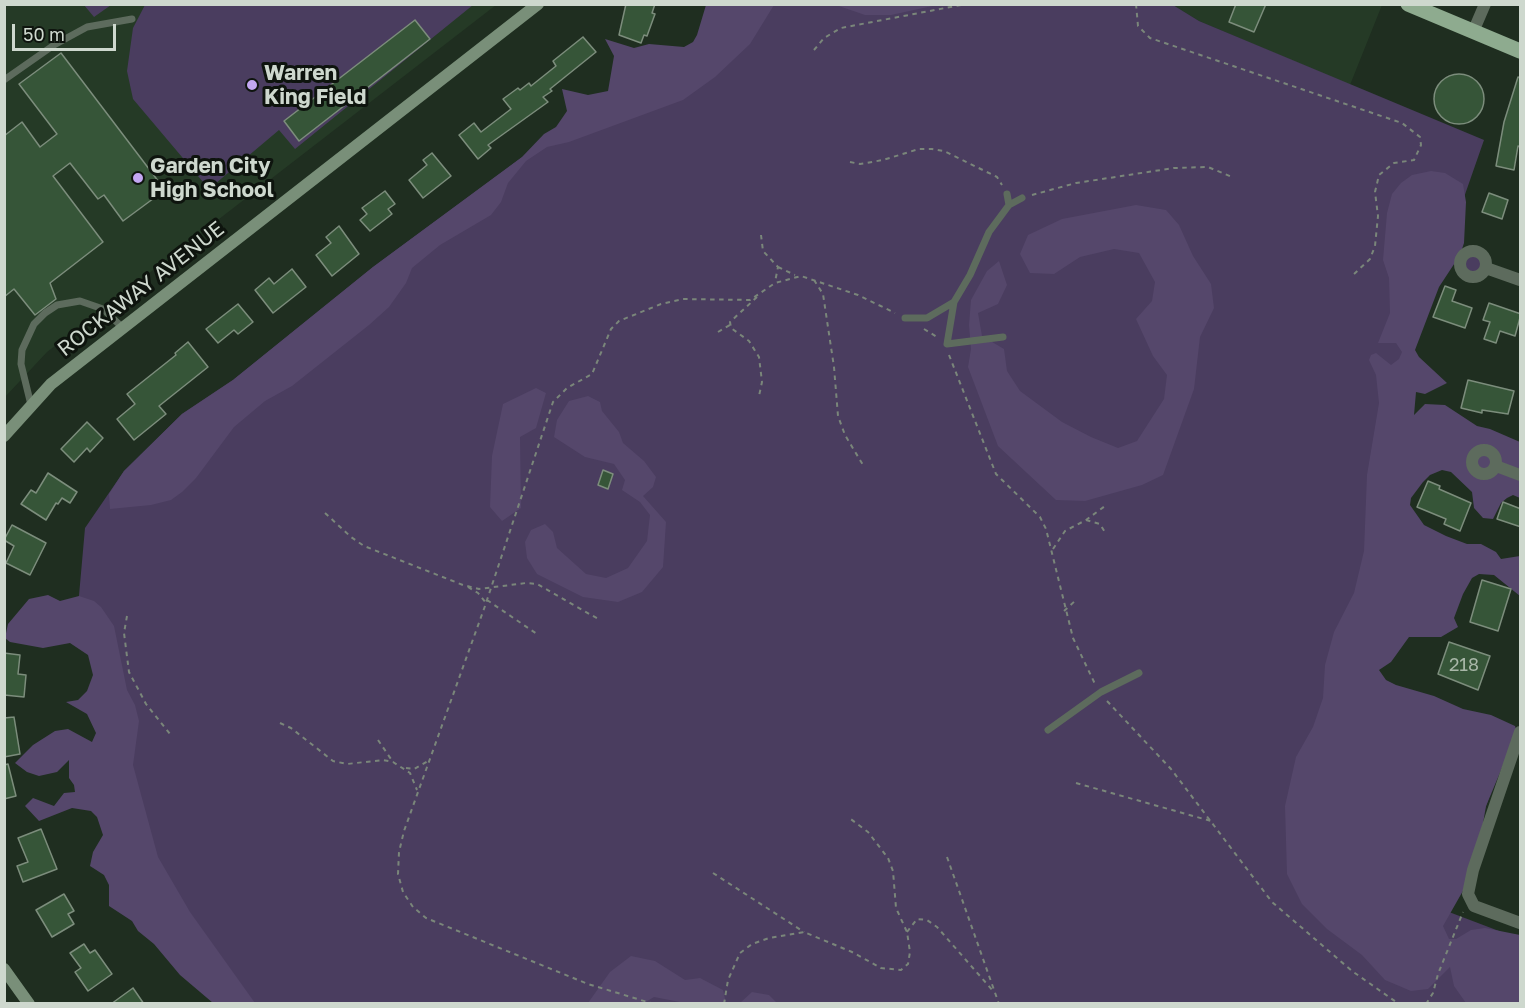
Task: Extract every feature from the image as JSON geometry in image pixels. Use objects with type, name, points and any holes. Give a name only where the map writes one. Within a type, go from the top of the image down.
[{"type":"main road","name":"ROCKAWAY AVENUE","points":[[4,436],[51,384],[538,4]]},
{"type":"main road","points":[[1408,4],[1521,51]]},
{"type":"main road","points":[[4,969],[28,1004]]},
{"type":"street","points":[[1473,32],[1485,4]]},
{"type":"street","points":[[1486,268],[1521,280]]},
{"type":"street","points":[[1496,466],[1521,475]]},
{"type":"street","points":[[1520,734],[1473,870],[1468,894],[1474,906],[1521,923]]},
{"type":"lane","points":[[4,80],[54,45],[87,27],[132,19]]},
{"type":"lane","points":[[1007,194],[1009,205]]},
{"type":"lane","points":[[1003,338],[947,344],[954,302],[970,275],[989,232],[1009,205],[1022,198]]},
{"type":"lane","points":[[31,405],[21,364],[22,350],[34,324],[45,313],[57,305],[81,301],[103,309],[122,327]]},
{"type":"lane","points":[[905,318],[927,318],[954,302]]},
{"type":"lane","points":[[1048,730],[1101,692],[1139,673]]},
{"type":"path","points":[[814,50],[824,38],[841,28],[966,4]]},
{"type":"path","points":[[1136,4],[1138,26],[1150,38],[1392,119],[1408,126],[1420,137],[1421,145],[1414,160],[1394,163],[1386,168],[1376,183],[1378,216],[1375,246],[1370,258],[1353,275]]},
{"type":"path","points":[[850,162],[860,164],[883,160],[919,149],[944,151],[997,177],[1007,194]]},
{"type":"path","points":[[1022,198],[1076,183],[1174,168],[1208,167],[1232,177]]},
{"type":"path","points":[[761,235],[763,251],[778,267],[797,276],[812,278],[858,295],[905,318],[947,344],[996,474],[1040,517],[1053,549],[1064,610],[1073,638],[1093,681],[1156,750],[1272,902],[1344,964],[1399,1004]]},
{"type":"path","points":[[775,283],[778,267]]},
{"type":"path","points":[[654,1004],[588,984],[426,918],[413,908],[403,892],[398,874],[399,852],[417,793],[487,602],[553,402],[567,387],[592,374],[611,329],[619,321],[661,303],[683,299],[750,300],[775,283],[797,276]]},
{"type":"path","points":[[812,278],[823,294],[841,426],[864,465]]},
{"type":"path","points":[[718,332],[730,325],[735,316],[764,291]]},
{"type":"path","points":[[730,325],[749,341],[759,357],[762,382],[759,396]]},
{"type":"path","points":[[1053,549],[1065,531],[1086,520],[1105,506]]},
{"type":"path","points":[[325,513],[364,546],[466,586],[537,634]]},
{"type":"path","points":[[1086,520],[1100,525],[1106,534]]},
{"type":"path","points":[[466,586],[491,588],[526,583],[537,584],[600,620]]},
{"type":"path","points":[[1064,610],[1076,600]]},
{"type":"path","points":[[127,616],[124,633],[129,672],[146,704],[170,734]]},
{"type":"path","points":[[280,723],[291,728],[333,760],[347,764],[383,760],[403,767],[410,773],[417,793]]},
{"type":"path","points":[[378,740],[393,762]]},
{"type":"path","points":[[403,767],[414,769],[429,760]]},
{"type":"path","points":[[1076,783],[1211,821]]},
{"type":"path","points":[[713,873],[804,932],[892,971],[901,970],[908,964],[910,952],[907,932],[896,908],[893,871],[888,858],[868,832],[848,817]]},
{"type":"path","points":[[947,857],[999,1004]]},
{"type":"path","points":[[907,932],[916,919],[927,920],[937,927],[996,995]]},
{"type":"path","points":[[1426,1004],[1433,993],[1458,925]]},
{"type":"path","points":[[724,1004],[728,980],[741,953],[752,944],[769,938],[804,932]]},
{"type":"shaded area","name":"Garden City High School","points":[[5,5],[496,5],[47,352],[5,397]]},
{"type":"shaded area","points":[[84,5],[111,5],[94,17]]},
{"type":"shaded area","name":"Warren King Field","points":[[145,5],[473,5],[295,149],[279,130],[209,189],[133,99],[127,71],[133,28]]},
{"type":"shaded area","points":[[706,5],[774,5],[750,44],[715,77],[683,100],[569,142],[547,147],[526,161],[508,183],[501,202],[491,215],[440,245],[412,268],[406,283],[389,307],[369,325],[292,386],[265,401],[234,427],[196,478],[182,492],[171,500],[151,505],[110,509],[109,494],[124,471],[182,414],[233,380],[373,267],[522,157],[544,134],[556,127],[567,111],[562,89],[588,95],[608,91],[614,56],[605,39],[634,48],[649,44],[684,47],[693,42],[697,35]]},
{"type":"shaded area","points":[[718,5],[1173,5],[1199,21],[1484,140],[1409,355],[1367,677],[1513,729],[1449,912],[1520,939],[1520,1003],[215,1003],[191,976],[98,676],[77,618],[85,528],[124,471],[182,414],[233,380],[373,267],[604,97],[694,60]]},
{"type":"shaded area","points":[[836,5],[937,5],[891,15],[865,15]]},
{"type":"shaded area","points":[[1173,5],[1382,5],[1350,85],[1199,21]]},
{"type":"shaded area","points":[[1431,171],[1445,173],[1463,184],[1466,202],[1464,243],[1460,255],[1439,287],[1415,350],[1419,357],[1447,383],[1425,394],[1416,392],[1414,415],[1425,404],[1445,405],[1477,426],[1520,442],[1520,498],[1513,495],[1507,498],[1501,503],[1493,519],[1483,518],[1474,508],[1472,492],[1451,472],[1442,470],[1430,475],[1423,482],[1411,498],[1410,505],[1424,525],[1446,536],[1467,544],[1481,544],[1496,552],[1501,559],[1520,556],[1520,596],[1494,575],[1479,574],[1472,578],[1463,594],[1454,618],[1458,627],[1441,637],[1409,637],[1391,662],[1379,670],[1386,680],[1396,685],[1434,696],[1463,709],[1491,715],[1515,726],[1517,732],[1486,806],[1480,841],[1464,889],[1443,926],[1449,939],[1456,939],[1471,930],[1485,928],[1520,935],[1520,1003],[1466,1003],[1454,986],[1450,967],[1428,989],[1411,991],[1385,980],[1362,955],[1327,929],[1302,904],[1287,874],[1285,806],[1296,757],[1313,727],[1323,698],[1325,665],[1334,632],[1354,593],[1364,551],[1367,475],[1379,403],[1376,375],[1369,360],[1371,355],[1376,353],[1391,365],[1399,359],[1402,352],[1396,343],[1378,343],[1390,313],[1389,278],[1383,260],[1387,213],[1392,194],[1401,183],[1412,175]]},
{"type":"shaded area","points":[[1136,205],[1166,210],[1179,225],[1193,256],[1211,284],[1214,308],[1200,337],[1194,389],[1163,475],[1142,485],[1085,501],[1056,500],[998,446],[968,367],[971,349],[969,325],[971,300],[987,271],[999,261],[1007,285],[998,304],[978,313],[982,336],[1004,349],[1007,371],[1020,391],[1062,422],[1091,437],[1118,448],[1137,441],[1164,399],[1167,375],[1153,356],[1136,319],[1152,301],[1155,282],[1139,253],[1114,249],[1080,257],[1054,274],[1030,273],[1020,254],[1028,235],[1062,219]]},
{"type":"shaded area","points":[[1469,253],[1477,253],[1484,260],[1484,268],[1477,275],[1469,275],[1462,268],[1462,260]]},
{"type":"shaded area","points":[[536,388],[546,393],[536,428],[520,437],[521,508],[502,521],[490,507],[492,456],[503,404]]},
{"type":"shaded area","points":[[588,396],[600,402],[602,411],[619,432],[623,443],[644,461],[656,477],[653,487],[643,496],[666,522],[663,567],[642,592],[618,602],[583,597],[537,574],[527,558],[525,542],[531,530],[545,524],[553,532],[557,548],[586,574],[606,578],[628,568],[647,541],[650,515],[640,502],[622,490],[625,480],[614,464],[585,457],[554,437],[557,420],[569,401]]},
{"type":"shaded area","points":[[48,595],[60,601],[79,596],[94,601],[114,626],[127,690],[135,705],[139,721],[133,765],[158,857],[190,912],[255,1003],[213,1003],[180,975],[154,944],[138,931],[132,921],[109,906],[109,885],[104,875],[90,866],[93,852],[103,835],[97,817],[91,811],[72,808],[39,821],[25,806],[33,798],[54,806],[64,793],[75,792],[74,785],[69,778],[69,760],[57,772],[39,776],[27,772],[15,763],[33,745],[55,731],[68,729],[92,742],[96,733],[87,714],[66,702],[78,700],[87,691],[93,675],[88,655],[70,643],[43,648],[10,642],[5,638],[8,624],[29,599]]},
{"type":"shaded area","points":[[631,956],[655,961],[685,980],[700,978],[723,990],[726,1003],[685,1003],[654,997],[644,1003],[588,1003],[610,972]]},
{"type":"shaded area","points":[[752,992],[769,995],[777,1003],[740,1003]]},
{"type":"building","points":[[626,4],[655,4],[652,13],[655,14],[647,36],[644,35],[641,43],[619,35]]},
{"type":"building","points":[[1236,4],[1266,4],[1254,32],[1229,22]]},
{"type":"building","points":[[415,20],[430,39],[299,141],[284,121]]},
{"type":"building","points":[[583,37],[596,52],[550,89],[552,91],[543,97],[548,102],[488,145],[491,148],[478,159],[459,135],[474,123],[481,132],[511,109],[503,99],[518,88],[520,90],[529,83],[531,86],[556,66],[553,61]]},
{"type":"building","points":[[61,53],[165,190],[123,221],[104,195],[98,199],[70,163],[53,176],[103,242],[50,283],[56,299],[35,315],[14,289],[4,297],[4,136],[22,122],[40,147],[57,134],[19,84]]},
{"type":"building","points":[[1459,74],[1477,81],[1484,99],[1477,117],[1459,124],[1441,117],[1434,99],[1441,81]]},
{"type":"building","points":[[1518,77],[1521,78],[1521,147],[1518,146],[1514,170],[1496,166],[1504,122]]},
{"type":"building","points":[[432,153],[451,176],[423,198],[409,180],[427,165],[423,160]]},
{"type":"building","points":[[385,191],[395,204],[388,209],[392,214],[370,231],[360,220],[367,214],[362,208]]},
{"type":"building","points":[[1489,193],[1508,200],[1502,219],[1482,212]]},
{"type":"building","points":[[339,226],[359,254],[332,276],[316,255],[331,243],[326,237]]},
{"type":"building","points":[[292,269],[306,287],[273,313],[255,290],[269,278],[274,284]]},
{"type":"building","points":[[1445,286],[1456,290],[1452,301],[1472,308],[1465,328],[1433,317]]},
{"type":"building","points":[[1489,303],[1521,314],[1515,336],[1500,331],[1496,343],[1484,339],[1490,322],[1483,320]]},
{"type":"building","points":[[238,304],[253,322],[238,334],[234,330],[218,343],[206,329]]},
{"type":"building","points":[[188,342],[208,367],[159,406],[166,414],[134,440],[117,419],[135,404],[127,394],[176,355],[175,353]]},
{"type":"building","points":[[1468,380],[1514,391],[1508,414],[1482,410],[1482,413],[1461,408]]},
{"type":"building","points":[[87,422],[103,438],[90,452],[87,448],[74,462],[61,449]]},
{"type":"building","points":[[603,470],[613,474],[608,489],[598,485]]},
{"type":"building","points":[[48,473],[77,492],[70,503],[62,498],[58,504],[56,503],[46,520],[21,504],[31,490],[36,493]]},
{"type":"building","points":[[1428,481],[1440,486],[1439,489],[1471,503],[1460,531],[1444,524],[1446,519],[1417,507]]},
{"type":"building","points":[[1503,502],[1521,509],[1521,527],[1497,519]]},
{"type":"building","points":[[12,525],[46,543],[30,575],[6,563],[14,546],[4,540]]},
{"type":"building","points":[[1482,580],[1511,589],[1498,631],[1470,622]]},
{"type":"building","points":[[1449,642],[1490,656],[1478,690],[1438,674]]},
{"type":"building","points":[[4,653],[20,655],[18,674],[26,675],[24,697],[4,695]]},
{"type":"building","points":[[14,717],[20,754],[4,757],[4,718]]},
{"type":"building","points":[[8,764],[16,796],[4,799],[4,765]]},
{"type":"building","points":[[41,829],[57,869],[23,882],[17,866],[28,862],[18,838]]},
{"type":"building","points":[[64,894],[74,911],[68,914],[74,924],[52,937],[36,910]]},
{"type":"building","points":[[84,944],[90,953],[95,950],[112,974],[88,991],[75,972],[81,968],[70,953]]},
{"type":"building","points":[[133,988],[144,1004],[111,1004]]},
{"type":"place","name":"Warren King Field","points":[[252,85]]},
{"type":"place","name":"Garden City High School","points":[[138,178]]}]
